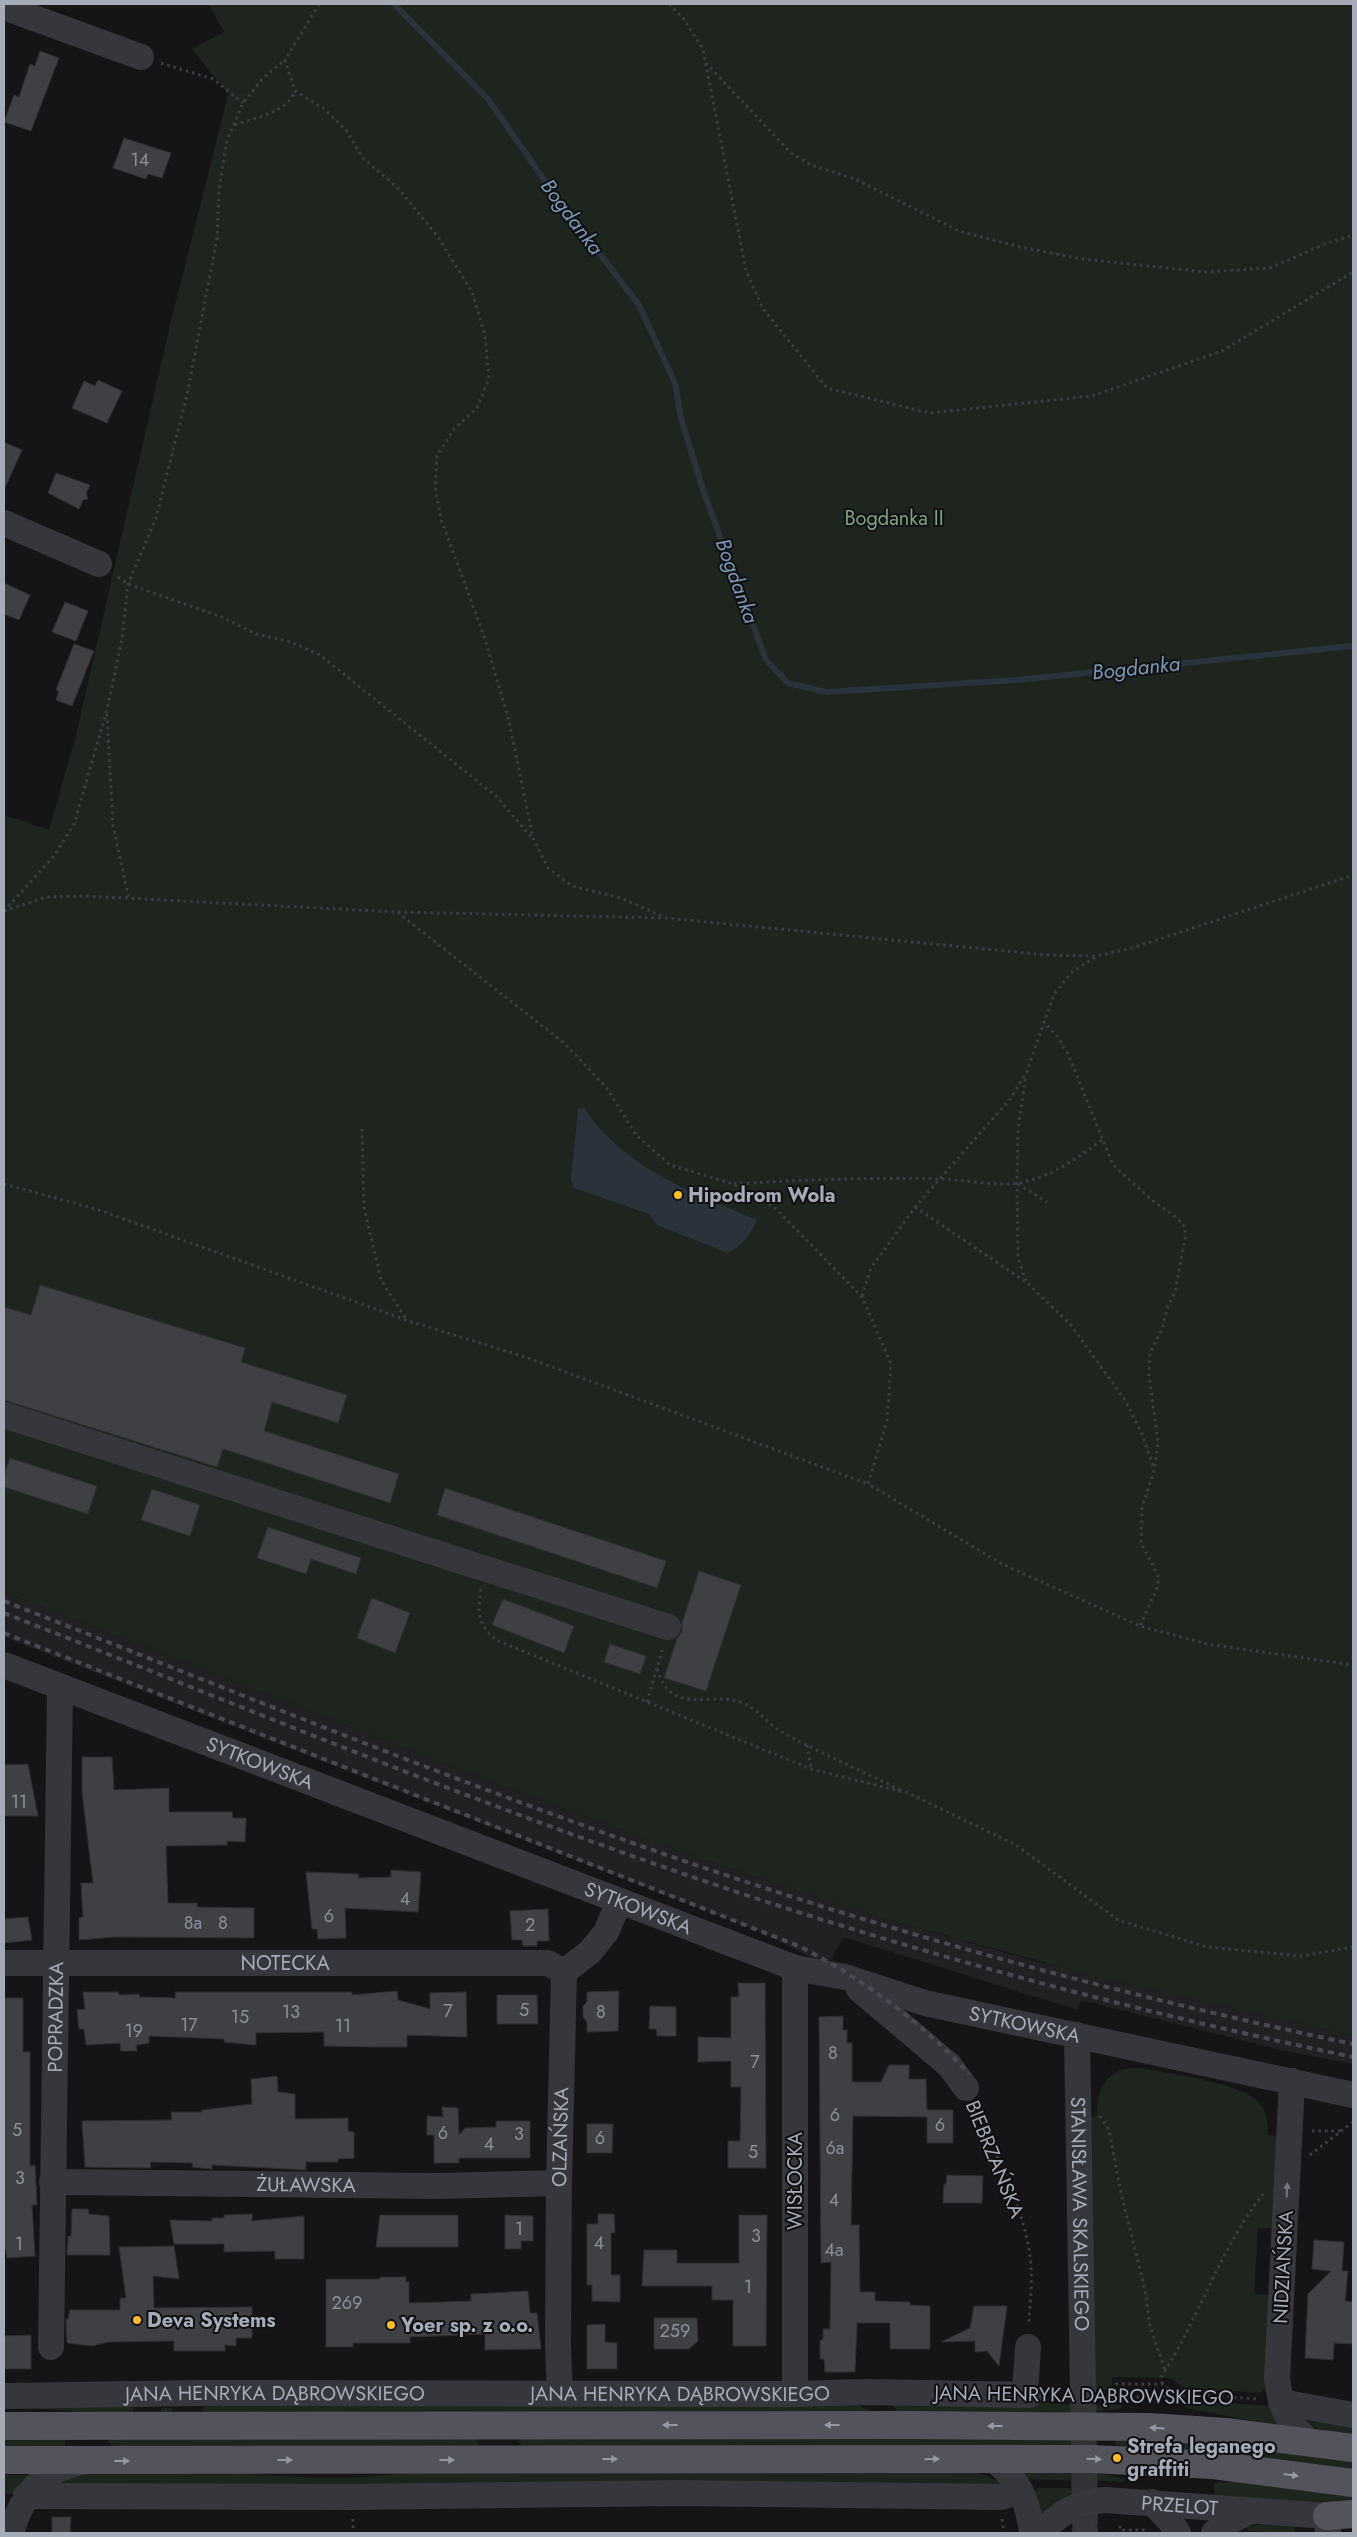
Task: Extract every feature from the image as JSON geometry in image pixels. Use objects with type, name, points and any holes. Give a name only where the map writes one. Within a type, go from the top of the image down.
[{"type":"main road","name":"JANA HENRYKA DĄBROWSKIEGO","points":[[4,2426],[908,2425],[1149,2427],[1310,2442],[1353,2448]]},
{"type":"main road","points":[[4,2460],[1092,2459],[1193,2464],[1353,2483]]},
{"type":"street","points":[[4,7],[141,56]]},
{"type":"street","points":[[4,524],[98,564]]},
{"type":"street","points":[[4,1415],[405,1545],[484,1568],[668,1627]]},
{"type":"street","name":"SYTKOWSKA","points":[[4,1665],[795,1968],[845,1978],[925,2003],[1353,2095]]},
{"type":"street","name":"POPRADZKA","points":[[51,2347],[60,1687]]},
{"type":"street","points":[[564,1972],[590,1952],[606,1932],[619,1902]]},
{"type":"street","name":"NOTECKA","points":[[4,1962],[548,1963],[564,1972]]},
{"type":"street","name":"WISŁOCKA","points":[[795,1968],[795,2394]]},
{"type":"street","name":"OLZAŃSKA","points":[[560,2393],[558,2346],[559,2183],[564,1972]]},
{"type":"street","name":"BIEBRZAŃSKA","points":[[845,1978],[949,2065],[966,2088]]},
{"type":"street","name":"STANISŁAWA SKALSKIEGO","points":[[1077,2035],[1091,2395]]},
{"type":"street","name":"NIDZIAŃSKA","points":[[1292,2081],[1277,2369],[1281,2402],[1288,2421],[1310,2442]]},
{"type":"street","name":"ŻUŁAWSKA","points":[[52,2182],[437,2186],[559,2183]]},
{"type":"street","name":"JANA HENRYKA DĄBROWSKIEGO","points":[[4,2396],[199,2393],[795,2394],[866,2392],[1028,2395],[1028,2347]]},
{"type":"street","points":[[866,2392],[884,2415],[908,2425]]},
{"type":"street","points":[[1281,2402],[1353,2415]]},
{"type":"street","points":[[993,2459],[1008,2472],[1020,2490],[1028,2510],[1032,2533]]},
{"type":"street","points":[[11,2533],[26,2496],[36,2483],[49,2474],[72,2464],[90,2461]]},
{"type":"street","points":[[26,2496],[353,2497],[681,2493],[1002,2497],[1020,2490]]},
{"type":"street","name":"PRZELOT","points":[[1041,2533],[1057,2517],[1083,2504],[1105,2500],[1152,2502],[1336,2521]]},
{"type":"street","points":[[1152,2502],[1170,2521],[1166,2531]]},
{"type":"street","points":[[1214,2533],[1230,2521],[1251,2511]]},
{"type":"path","points":[[4,911],[54,856],[74,824],[107,710],[122,639],[128,584],[156,518],[187,394],[217,239],[219,189],[227,140],[236,125],[244,103],[262,78],[285,60],[319,4]]},
{"type":"path","points":[[669,4],[683,18],[703,49],[746,272],[763,309],[827,388],[930,413],[1092,396],[1222,351],[1353,272]]},
{"type":"path","points":[[141,56],[214,79],[244,103]]},
{"type":"path","points":[[236,125],[285,106],[292,100],[295,91],[285,60]]},
{"type":"path","points":[[706,62],[784,146],[810,165],[855,179],[968,234],[1020,247],[1082,258],[1206,272],[1270,268],[1327,243],[1353,235]]},
{"type":"path","points":[[295,91],[323,108],[346,130],[363,158],[397,186],[438,237],[472,292],[485,335],[489,378],[478,408],[454,429],[437,456],[435,488],[441,519],[484,636],[509,721],[533,838]]},
{"type":"path","points":[[98,564],[128,584],[222,617],[256,634],[288,641],[320,655],[497,797],[533,838],[548,868],[572,886],[621,898],[666,918]]},
{"type":"path","points":[[107,710],[113,826],[129,899]]},
{"type":"path","points":[[4,911],[46,897],[129,899],[397,912],[666,918],[1047,955],[1097,956],[1132,948],[1353,875]]},
{"type":"path","points":[[397,912],[564,1044],[606,1087],[636,1135],[670,1165],[733,1184],[774,1207],[862,1297],[891,1364],[886,1421],[868,1484]]},
{"type":"path","points":[[1026,1282],[1018,1258],[1017,1184],[1018,1128],[1027,1071],[1054,994],[1072,972],[1097,956]]},
{"type":"path","points":[[1043,1021],[1058,1037],[1069,1056],[1113,1165],[1185,1227],[1186,1239],[1175,1292],[1168,1306],[1162,1329],[1150,1353],[1149,1375],[1158,1442],[1154,1471],[1142,1507],[1141,1542],[1158,1576],[1158,1586],[1140,1626]]},
{"type":"path","points":[[862,1297],[871,1268],[915,1206],[1011,1098],[1027,1071]]},
{"type":"path","points":[[362,1129],[366,1216],[381,1280],[406,1320]]},
{"type":"path","points":[[733,1184],[835,1177],[940,1179],[1017,1184],[1050,1174],[1077,1159],[1102,1140]]},
{"type":"path","points":[[4,1184],[96,1209],[406,1320],[528,1358],[868,1484],[1002,1564],[1140,1626],[1207,1644],[1353,1664]]},
{"type":"path","points":[[1017,1184],[1047,1202]]},
{"type":"path","points":[[915,1206],[1026,1282],[1071,1326],[1125,1400],[1142,1434],[1154,1471]]},
{"type":"path","points":[[484,1568],[479,1609],[484,1630],[496,1640],[810,1769],[908,1793]]},
{"type":"path","points":[[647,1702],[668,1627]]},
{"type":"path","points":[[657,1669],[662,1685],[674,1695],[691,1700],[740,1702],[759,1713],[778,1730],[1016,1845],[1118,1920],[1207,1947],[1302,1956],[1353,1947]]},
{"type":"path","points":[[807,1744],[810,1769]]},
{"type":"path","name":"BIEBRZAŃSKA","points":[[966,2088],[975,2104],[998,2158],[1028,2245],[1032,2282],[1028,2347]]},
{"type":"path","points":[[1098,2114],[1109,2130],[1121,2193],[1145,2290],[1150,2326],[1165,2370]]},
{"type":"path","points":[[1162,2384],[1162,2376],[1165,2370],[1249,2212],[1268,2189],[1353,2122]]},
{"type":"path","points":[[1304,2131],[1341,2131]]},
{"type":"path","points":[[1116,2391],[1116,2384],[1162,2384],[1178,2395]]},
{"type":"path","name":"JANA HENRYKA DĄBROWSKIEGO","points":[[1091,2395],[1178,2395],[1281,2402]]},
{"type":"path","points":[[1120,2526],[1120,2530],[1166,2531]]},
{"type":"shaded area","points":[[584,1108],[619,1148],[640,1163],[684,1188],[757,1220],[745,1240],[728,1253],[657,1225],[649,1214],[574,1188],[571,1180],[578,1109]]},
{"type":"shaded area","points":[[4,1592],[489,1781],[686,1854],[882,1918],[1031,1960],[1353,2036],[1353,2064],[1281,2050],[1081,2000],[1078,2010],[843,1937],[828,1966],[765,1934],[4,1637]]},
{"type":"green space","name":"Hipodrom Wola","points":[[209,4],[1353,4],[1353,2036],[1086,1974],[882,1918],[686,1854],[489,1781],[4,1592],[4,815],[49,830],[76,735],[170,325],[228,94],[192,49],[224,32]]},
{"type":"green space","points":[[1128,2068],[1142,2068],[1187,2076],[1222,2084],[1237,2090],[1259,2103],[1266,2114],[1268,2135],[1277,2136],[1273,2228],[1258,2228],[1254,2294],[1269,2295],[1267,2386],[1260,2393],[1185,2388],[1171,2379],[1165,2378],[1112,2377],[1112,2390],[1095,2391],[1090,2118],[1097,2115],[1098,2099],[1107,2079]]},
{"type":"green space","points":[[133,2398],[133,2412],[161,2412],[161,2408],[172,2408],[172,2412],[201,2413],[209,2398],[851,2401],[871,2412],[105,2414],[34,2408]]},
{"type":"green space","points":[[886,2399],[1024,2400],[1071,2405],[1121,2405],[1122,2408],[1087,2413],[899,2412]]},
{"type":"green space","points":[[1197,2401],[1271,2406],[1278,2426],[1186,2408],[1186,2405]]},
{"type":"green space","points":[[1293,2409],[1353,2421],[1353,2438],[1320,2430],[1300,2417]]},
{"type":"green space","points":[[474,2437],[479,2443],[476,2447],[114,2448],[108,2442],[108,2439]]},
{"type":"green space","points":[[4,2438],[65,2439],[65,2448],[4,2450]]},
{"type":"green space","points":[[1078,2438],[1075,2445],[1071,2446],[524,2447],[518,2442],[521,2439]]},
{"type":"green space","points":[[1117,2440],[1204,2441],[1353,2461],[1353,2472],[1116,2447],[1115,2443]]},
{"type":"green space","points":[[1020,2470],[1090,2471],[1125,2479],[1125,2482],[1024,2479]]},
{"type":"green space","points":[[208,2471],[327,2478],[399,2473],[978,2473],[1003,2483],[1010,2489],[45,2486],[86,2473]]},
{"type":"green space","points":[[4,2475],[35,2475],[17,2494],[4,2494]]},
{"type":"green space","points":[[1254,2480],[1353,2494],[1353,2504],[1214,2498],[1214,2483]]},
{"type":"green space","points":[[1037,2488],[1070,2488],[1072,2490],[1070,2497],[1042,2514],[1031,2492]]},
{"type":"green space","points":[[1263,2524],[1295,2527],[1295,2533],[1249,2531],[1246,2527]]},
{"type":"building","points":[[40,51],[59,58],[31,131],[4,122],[14,95],[19,97],[30,64],[35,66]]},
{"type":"building","points":[[124,138],[171,153],[162,178],[148,174],[146,179],[113,168]]},
{"type":"building","points":[[98,380],[122,391],[107,423],[72,408],[84,381],[95,386]]},
{"type":"building","points":[[4,442],[22,450],[4,490]]},
{"type":"building","points":[[56,473],[90,485],[86,493],[88,499],[83,500],[79,509],[48,493]]},
{"type":"building","points":[[4,583],[30,595],[19,620],[4,614]]},
{"type":"building","points":[[65,602],[88,611],[76,641],[52,632]]},
{"type":"building","points":[[74,644],[94,651],[72,706],[56,700],[59,691],[56,690]]},
{"type":"building","points":[[40,1285],[245,1348],[241,1362],[347,1395],[338,1423],[272,1402],[264,1431],[399,1474],[390,1503],[223,1449],[217,1467],[4,1400],[4,1307],[31,1315]]},
{"type":"building","points":[[10,1458],[97,1486],[88,1514],[4,1487],[4,1476]]},
{"type":"building","points":[[445,1488],[666,1561],[657,1588],[437,1515]]},
{"type":"building","points":[[152,1489],[200,1505],[190,1536],[141,1520]]},
{"type":"building","points":[[268,1527],[361,1558],[356,1574],[311,1559],[306,1574],[257,1558]]},
{"type":"building","points":[[699,1571],[741,1585],[706,1691],[664,1678],[677,1639],[682,1632],[682,1623]]},
{"type":"building","points":[[372,1598],[410,1613],[395,1653],[357,1638]]},
{"type":"building","points":[[503,1599],[574,1626],[564,1653],[492,1625]]},
{"type":"building","points":[[610,1644],[646,1656],[640,1674],[604,1662]]},
{"type":"building","points":[[82,1757],[112,1757],[114,1790],[169,1788],[169,1812],[232,1812],[233,1818],[246,1818],[245,1842],[227,1841],[227,1845],[166,1846],[168,1903],[197,1903],[197,1907],[254,1908],[254,1938],[114,1937],[79,1940],[79,1918],[83,1917],[81,1883],[93,1883],[82,1792]]},
{"type":"building","points":[[28,1764],[38,1816],[4,1816],[4,1765]]},
{"type":"building","points":[[391,1870],[421,1872],[418,1912],[345,1908],[346,1938],[318,1939],[317,1929],[312,1929],[306,1872],[359,1874],[358,1878],[391,1877]]},
{"type":"building","points":[[548,1909],[549,1941],[537,1941],[537,1946],[523,1946],[522,1940],[512,1940],[510,1911]]},
{"type":"building","points":[[28,1917],[32,1940],[4,1943],[4,1919]]},
{"type":"building","points":[[738,1983],[765,1983],[766,2168],[728,2168],[728,2141],[740,2141],[741,2087],[731,2087],[731,2061],[698,2062],[698,2037],[731,2038],[731,1997],[739,1997]]},
{"type":"building","points":[[397,1991],[398,2000],[430,2009],[430,1993],[466,1992],[467,2037],[407,2035],[407,2047],[374,2047],[324,2046],[324,2032],[256,2033],[256,2045],[224,2042],[224,2039],[149,2036],[149,2043],[136,2045],[137,2051],[121,2051],[120,2043],[86,2045],[84,2029],[79,2029],[77,2010],[85,2009],[83,1992],[118,1992],[119,1995],[139,1994],[140,1997],[176,1998],[175,1992],[352,1992],[352,1995]]},
{"type":"building","points":[[619,1991],[618,2031],[587,2032],[587,2022],[583,2017],[583,2006],[587,2002],[587,1992]]},
{"type":"building","points":[[497,1995],[537,1995],[538,2024],[497,2024]]},
{"type":"building","points":[[4,1998],[23,1998],[23,2052],[30,2052],[30,2166],[35,2165],[37,2205],[32,2205],[35,2256],[7,2258],[6,2250],[4,2250]]},
{"type":"building","points":[[650,2006],[676,2007],[676,2036],[657,2036],[656,2029],[649,2029]]},
{"type":"building","points":[[843,2016],[843,2030],[847,2030],[847,2043],[852,2043],[852,2082],[881,2082],[889,2065],[909,2065],[909,2079],[926,2079],[927,2110],[953,2110],[953,2143],[927,2143],[927,2117],[853,2116],[851,2225],[859,2225],[860,2292],[875,2292],[875,2301],[910,2302],[910,2305],[930,2306],[930,2349],[890,2349],[890,2323],[857,2323],[855,2372],[825,2372],[824,2359],[820,2359],[820,2340],[823,2340],[823,2329],[830,2329],[831,2262],[821,2263],[819,2017]]},
{"type":"building","points":[[277,2076],[278,2092],[295,2094],[295,2119],[348,2118],[348,2131],[354,2132],[354,2158],[338,2159],[338,2162],[306,2162],[306,2170],[212,2165],[212,2169],[192,2167],[193,2163],[150,2162],[151,2168],[85,2167],[82,2121],[172,2120],[171,2112],[202,2112],[202,2110],[252,2104],[251,2079]]},
{"type":"building","points":[[442,2107],[458,2108],[459,2135],[465,2128],[496,2127],[496,2121],[530,2121],[530,2158],[459,2158],[459,2163],[434,2163],[434,2135],[427,2135],[427,2116],[443,2117]]},
{"type":"building","points":[[587,2124],[613,2124],[612,2153],[587,2153]]},
{"type":"building","points":[[947,2175],[983,2176],[982,2203],[943,2203],[944,2184],[946,2184]]},
{"type":"building","points":[[72,2209],[88,2209],[89,2214],[109,2216],[110,2255],[67,2255],[68,2236],[71,2236]]},
{"type":"building","points":[[252,2214],[252,2221],[304,2216],[304,2259],[275,2259],[275,2251],[224,2252],[224,2244],[174,2244],[170,2220],[212,2221],[212,2218],[224,2218],[224,2215]]},
{"type":"building","points":[[598,2214],[614,2214],[615,2233],[611,2233],[611,2275],[620,2275],[620,2302],[592,2301],[592,2285],[587,2285],[587,2224],[598,2224]]},
{"type":"building","points":[[380,2215],[458,2215],[458,2247],[376,2247]]},
{"type":"building","points":[[505,2215],[533,2216],[533,2241],[521,2241],[521,2249],[505,2249]]},
{"type":"building","points":[[739,2215],[767,2215],[766,2346],[733,2346],[733,2300],[712,2300],[712,2286],[642,2286],[644,2250],[677,2250],[677,2263],[739,2263]]},
{"type":"building","points":[[1314,2240],[1344,2242],[1342,2271],[1348,2271],[1345,2301],[1353,2302],[1353,2344],[1334,2343],[1333,2360],[1305,2358],[1308,2294],[1331,2271],[1312,2269]]},
{"type":"building","points":[[174,2246],[179,2279],[153,2276],[154,2308],[252,2307],[252,2338],[236,2338],[236,2346],[225,2345],[225,2351],[174,2351],[174,2341],[109,2342],[92,2346],[67,2343],[66,2319],[68,2319],[70,2310],[120,2310],[120,2298],[126,2298],[119,2247]]},
{"type":"building","points":[[380,2277],[406,2277],[406,2282],[409,2282],[409,2303],[471,2301],[471,2294],[528,2291],[530,2313],[537,2313],[541,2349],[485,2350],[485,2334],[410,2337],[410,2343],[353,2343],[353,2347],[326,2347],[326,2279],[380,2279]]},
{"type":"building","points":[[974,2306],[1007,2306],[999,2366],[987,2351],[975,2352],[975,2341],[941,2342],[970,2328]]},
{"type":"building","points":[[654,2318],[697,2318],[698,2341],[689,2349],[654,2349]]},
{"type":"building","points":[[605,2324],[605,2342],[617,2343],[617,2369],[587,2369],[587,2325]]},
{"type":"building","points":[[31,2335],[31,2369],[4,2369],[4,2336]]},
{"type":"building","points":[[52,2517],[71,2517],[70,2533],[52,2533]]},
{"type":"waterway","name":"Bogdanka","points":[[394,4],[488,99],[556,197],[639,305],[675,383],[681,418],[704,493],[766,660],[788,683],[826,692],[1016,680],[1353,646]]},
{"type":"tunnel","points":[[1083,2391],[1085,2525]]},
{"type":"railway","points":[[4,1601],[498,1794],[749,1883],[920,1936],[1092,1983],[1179,2005],[1353,2044]]},
{"type":"railway","points":[[4,1613],[493,1805],[575,1836],[743,1894],[829,1922],[1002,1973],[1177,2018],[1353,2057]]},
{"type":"railway","points":[[4,1633],[801,1947],[847,1973],[891,2003],[931,2036],[969,2074]]},
{"type":"place","name":"Hipodrom Wola","points":[[678,1195]]},
{"type":"place","name":"Deva Systems","points":[[137,2320]]},
{"type":"place","name":"Yoer sp. z o.o.","points":[[391,2325]]},
{"type":"place","name":"Strefa leganego graffiti","points":[[1117,2458]]},
{"type":"park label","name":"Bogdanka II","points":[[894,518]]}]
